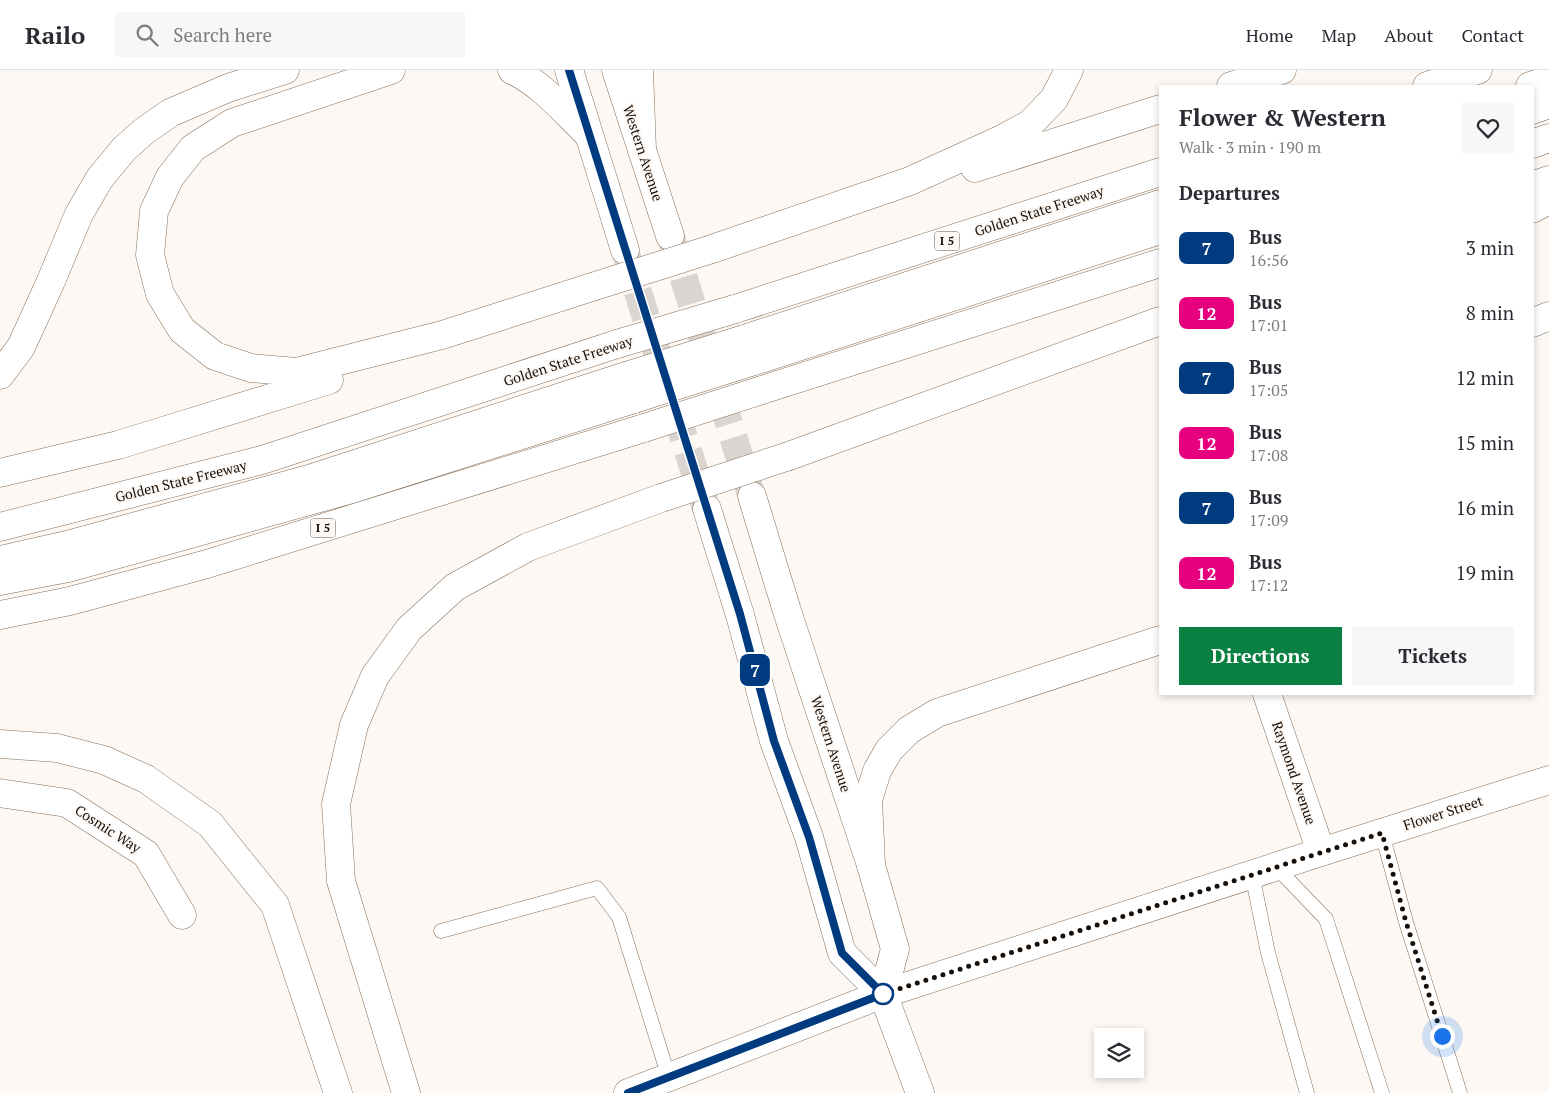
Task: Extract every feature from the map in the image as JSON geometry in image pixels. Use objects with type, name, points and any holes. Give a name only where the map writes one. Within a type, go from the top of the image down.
[{"type":"main road","points":[[0,375],[21,347],[79,214],[100,178],[124,149],[143,132],[170,113],[228,88],[285,70]]},
{"type":"main road","points":[[391,70],[232,123],[193,148],[170,177],[154,211],[150,255],[160,294],[182,330],[215,356],[250,368],[296,372],[442,335],[712,249],[910,181],[1000,140],[1030,124],[1054,99],[1069,70]]},
{"type":"main road","points":[[512,70],[525,76],[538,86],[588,134]]},
{"type":"main road","points":[[569,70],[625,250]]},
{"type":"main road","name":"Western Avenue","points":[[616,70],[670,236]]},
{"type":"main road","points":[[639,70],[642,150]]},
{"type":"main road","points":[[1234,85],[1282,70]]},
{"type":"main road","points":[[1430,85],[1478,70]]},
{"type":"main road","points":[[1533,85],[1549,80]]},
{"type":"main road","points":[[1534,109],[1549,104]]},
{"type":"main road","points":[[910,181],[960,173],[1159,109]]},
{"type":"main road","points":[[1534,143],[1549,138]]},
{"type":"main road","name":"Golden State Freeway","points":[[0,527],[262,460],[617,344],[734,309],[1159,172]]},
{"type":"main road","points":[[1534,185],[1549,180]]},
{"type":"main road","points":[[1534,208],[1549,200]]},
{"type":"main road","points":[[748,350],[1159,204]]},
{"type":"main road","points":[[0,560],[67,545],[309,479],[630,387],[748,350],[1159,230]]},
{"type":"main road","name":"I 5","points":[[0,615],[70,601],[207,564],[644,428],[1159,263]]},
{"type":"main road","points":[[1534,322],[1549,316]]},
{"type":"main road","points":[[406,1093],[341,881],[336,804],[354,725],[376,676],[410,629],[455,587],[528,547],[661,498],[789,456],[1159,321]]},
{"type":"main road","points":[[0,472],[118,445],[326,382],[442,335]]},
{"type":"main road","points":[[0,581],[68,568],[352,488],[630,387]]},
{"type":"main road","name":"Western Avenue","points":[[752,496],[787,611],[871,865],[895,948],[883,994]]},
{"type":"main road","points":[[707,510],[740,614],[774,741],[809,837],[842,953],[883,994],[920,1093]]},
{"type":"main road","points":[[871,865],[868,800],[877,771],[890,750],[910,730],[937,713],[1159,640]]},
{"type":"main road","name":"Raymond Avenue","points":[[1267,695],[1321,852]]},
{"type":"main road","points":[[0,744],[56,748],[104,760],[146,779],[210,824],[275,905],[338,1093]]},
{"type":"main road","name":"Flower Street","points":[[628,1093],[883,994],[1264,870],[1549,780]]},
{"type":"main road","name":"Cosmic Way","points":[[0,793],[67,803],[146,854],[182,915]]},
{"type":"lane","points":[[1382,833],[1406,922],[1460,1093]]},
{"type":"lane","points":[[1264,870],[1268,952],[1307,1093]]},
{"type":"lane","points":[[1264,870],[1326,919],[1382,1093]]},
{"type":"lane","points":[[441,931],[597,888],[619,917],[669,1078]]},
{"type":"tunnel","points":[[671,237],[751,494]]},
{"type":"tunnel","points":[[625,251],[706,508]]},
{"type":"bus line","name":"7","points":[[569,70],[740,614],[774,741],[809,837],[842,953],[883,994],[628,1093]]},
{"type":"route","points":[[883,994],[1382,833],[1406,922],[1442,1036]]}]
